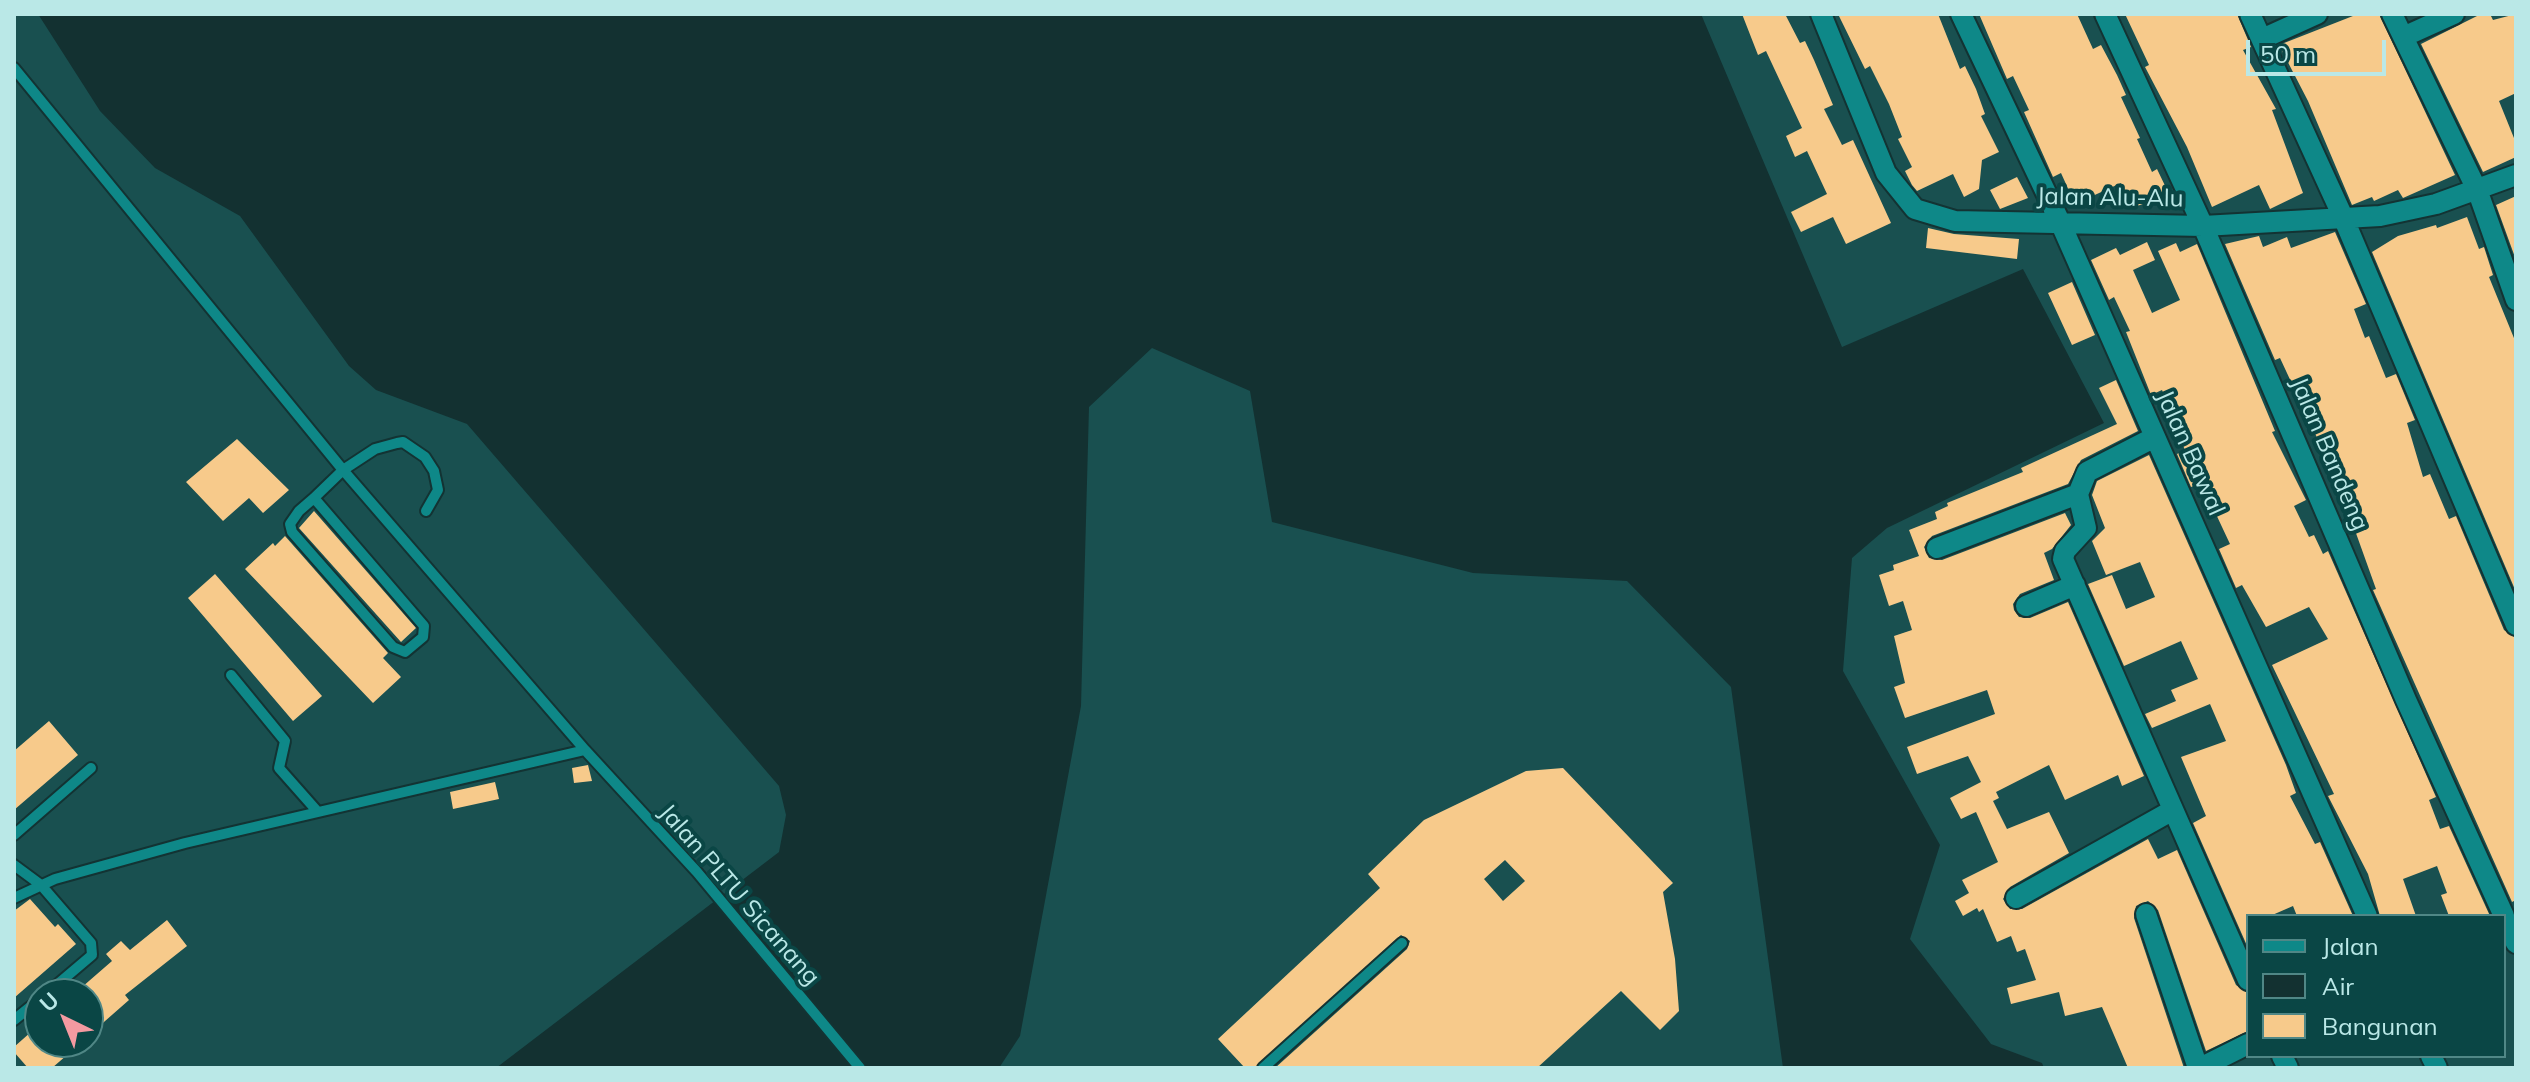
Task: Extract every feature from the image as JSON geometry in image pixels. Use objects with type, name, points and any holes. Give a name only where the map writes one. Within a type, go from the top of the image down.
[{"type":"street","name":"Jalan Alu-Alu","points":[[1821,14],[1886,173],[1915,209],[1955,221],[2203,226],[2408,212],[2478,192],[2516,175]]},
{"type":"street","name":"Jalan Bawal","points":[[1961,14],[2060,222],[2366,914]]},
{"type":"street","name":"Jalan Bandeng","points":[[2105,14],[2203,226],[2406,700],[2503,914]]},
{"type":"street","points":[[2250,14],[2343,217],[2516,625]]},
{"type":"street","points":[[2262,39],[2317,14]]},
{"type":"street","points":[[2392,14],[2478,192],[2516,300]]},
{"type":"street","points":[[2403,37],[2454,14]]},
{"type":"street","points":[[2155,437],[2093,466],[2082,479],[2078,494],[2086,528],[2063,555],[2246,975]]},
{"type":"street","points":[[1937,548],[2078,494]]},
{"type":"street","points":[[2026,606],[2075,585]]},
{"type":"street","points":[[2016,898],[2173,810]]},
{"type":"street","points":[[2146,914],[2199,1068],[2246,1045]]},
{"type":"street","name":"Jalan Bandeng","points":[[2506,920],[2516,943]]},
{"type":"lane","name":"Jalan PLTU Sicanang","points":[[16,73],[343,470],[585,750],[697,872],[860,1068]]},
{"type":"lane","points":[[314,498],[418,614],[424,626],[423,637],[405,652],[393,647],[292,532],[290,524],[314,498],[343,470],[375,449],[403,442],[425,457],[434,471],[438,490],[426,511]]},
{"type":"lane","points":[[231,675],[285,741],[279,768],[317,811]]},
{"type":"lane","points":[[14,898],[41,885],[185,843],[585,750]]},
{"type":"lane","points":[[14,835],[91,768]]},
{"type":"lane","points":[[14,865],[41,885],[91,943],[92,955],[65,978]]},
{"type":"lane","points":[[1263,1068],[1402,943]]},
{"type":"water","points":[[38,14],[1701,14],[1842,347],[2023,269],[2104,423],[1887,528],[1852,558],[1843,671],[1940,845],[1910,939],[1991,1044],[2042,1063],[2044,1068],[1783,1068],[1731,687],[1627,581],[1473,573],[1272,522],[1250,391],[1152,348],[1089,407],[1081,706],[1020,1036],[999,1068],[496,1068],[779,852],[786,815],[779,786],[467,424],[376,390],[349,366],[240,216],[155,168],[100,111]]},
{"type":"building","points":[[1742,14],[1785,14],[1800,43],[1805,41],[1833,105],[1824,109],[1842,145],[1853,140],[1891,223],[1846,244],[1833,217],[1801,232],[1791,212],[1827,194],[1807,151],[1795,157],[1786,136],[1802,128],[1766,51],[1758,55]]},
{"type":"building","points":[[1838,14],[1938,14],[1960,69],[1965,66],[1976,89],[1985,114],[1981,116],[1999,152],[1982,160],[1979,189],[1964,197],[1953,174],[1917,191],[1912,185],[1905,171],[1912,167],[1898,139],[1902,137],[1889,104],[1870,66],[1865,69]]},
{"type":"building","points":[[1979,14],[2077,14],[2093,49],[2101,45],[2117,75],[2126,95],[2121,97],[2140,138],[2137,139],[2152,172],[2157,169],[2169,194],[2132,208],[2121,183],[2075,204],[2061,173],[2053,177],[2024,112],[2029,110],[2013,76],[2007,79]]},
{"type":"building","points":[[2125,14],[2237,14],[2251,47],[2243,50],[2276,109],[2272,110],[2303,193],[2270,209],[2259,185],[2212,207],[2187,147],[2145,67],[2149,65]]},
{"type":"building","points":[[2358,14],[2379,14],[2455,175],[2403,198],[2398,190],[2374,201],[2372,197],[2352,205],[2308,101],[2279,45]]},
{"type":"building","points":[[2481,14],[2490,14],[2493,20],[2516,14],[2516,93],[2499,101],[2516,143],[2516,157],[2483,172],[2421,44]]},
{"type":"building","points":[[2017,177],[2028,198],[2000,209],[1990,190]]},
{"type":"building","points":[[2516,196],[2516,260],[2496,205]]},
{"type":"building","points":[[2467,217],[2479,249],[2484,247],[2493,275],[2489,277],[2516,343],[2516,592],[2372,252],[2398,236],[2436,225],[2437,228]]},
{"type":"building","points":[[1928,228],[1954,234],[2019,239],[2017,259],[1926,248]]},
{"type":"building","points":[[2335,232],[2366,304],[2354,309],[2365,338],[2369,336],[2386,378],[2396,374],[2415,420],[2407,423],[2423,477],[2430,474],[2449,519],[2456,516],[2504,630],[2516,638],[2516,900],[2512,902],[2373,590],[2376,589],[2338,483],[2280,358],[2275,360],[2225,244],[2259,236],[2263,247],[2287,237],[2291,248]]},
{"type":"building","points":[[2147,242],[2155,260],[2133,270],[2152,313],[2180,300],[2158,251],[2176,243],[2180,252],[2197,244],[2275,431],[2272,432],[2306,500],[2294,506],[2309,537],[2314,535],[2323,554],[2328,551],[2436,797],[2429,800],[2440,829],[2449,826],[2489,914],[2448,914],[2441,895],[2447,893],[2437,866],[2403,879],[2415,914],[2379,914],[2368,874],[2328,796],[2334,794],[2272,665],[2328,639],[2309,607],[2266,627],[2242,585],[2236,588],[2219,549],[2230,544],[2207,495],[2204,496],[2199,484],[2191,487],[2177,454],[2185,450],[2162,390],[2151,395],[2126,332],[2130,331],[2114,297],[2109,300],[2091,260],[2116,248],[2120,255]]},
{"type":"building","points":[[2072,282],[2095,335],[2072,345],[2048,293]]},
{"type":"building","points":[[2116,380],[2138,431],[2081,460],[2068,484],[1932,536],[1924,547],[1929,558],[1942,560],[2065,513],[2071,525],[2052,549],[2044,553],[2054,580],[2020,594],[2013,604],[2014,610],[2019,617],[2030,618],[2068,602],[2144,776],[2122,786],[2118,775],[2065,800],[2049,765],[1996,792],[1999,798],[1993,801],[2007,829],[2049,812],[2069,853],[2010,887],[2003,899],[2010,909],[2022,909],[2148,839],[2158,859],[2177,850],[2236,985],[2246,992],[2246,1032],[2206,1051],[2158,910],[2148,901],[2136,906],[2134,918],[2184,1068],[2128,1068],[2102,1007],[2065,1016],[2059,992],[2011,1004],[2007,988],[2036,980],[2025,949],[2017,952],[2011,936],[1997,942],[1983,909],[1979,912],[1977,908],[1963,916],[1955,901],[1969,893],[1962,880],[1998,862],[1976,812],[1961,819],[1950,798],[1981,782],[1968,756],[1917,774],[1907,747],[1995,714],[1987,690],[1905,718],[1894,687],[1905,683],[1894,636],[1912,630],[1903,601],[1889,606],[1879,575],[1894,570],[1893,565],[1919,556],[1909,530],[1937,519],[1935,512],[1948,506],[1947,503],[2023,472],[2021,468],[2117,424],[2099,388]]},
{"type":"building","points":[[237,439],[289,490],[263,513],[249,498],[223,521],[186,482]]},
{"type":"building","points":[[2149,455],[2286,765],[2296,793],[2290,796],[2315,844],[2320,842],[2352,914],[2296,914],[2293,906],[2275,914],[2246,914],[2246,943],[2193,823],[2206,816],[2181,757],[2226,741],[2210,704],[2152,728],[2145,714],[2176,701],[2171,690],[2198,679],[2181,641],[2124,666],[2088,584],[2112,575],[2126,609],[2155,597],[2140,562],[2106,575],[2092,541],[2105,528],[2092,495],[2097,481]]},
{"type":"building","points":[[314,511],[416,628],[401,642],[299,528]]},
{"type":"building","points":[[285,536],[388,653],[383,658],[401,677],[373,703],[245,569]]},
{"type":"building","points":[[215,574],[322,696],[293,721],[188,598]]},
{"type":"building","points":[[49,721],[78,755],[14,810],[14,751]]},
{"type":"building","points":[[588,765],[592,781],[574,783],[572,768]]},
{"type":"building","points":[[1563,768],[1673,883],[1663,892],[1675,959],[1679,1011],[1660,1030],[1621,991],[1537,1068],[1275,1068],[1407,949],[1410,941],[1401,935],[1255,1068],[1245,1068],[1218,1039],[1380,888],[1368,874],[1424,820],[1526,771]],"holes":[[[1505,860],[1525,881],[1503,901],[1484,879]]]},
{"type":"building","points":[[495,782],[499,799],[453,809],[450,792]]},
{"type":"building","points":[[30,899],[55,927],[58,924],[76,944],[37,978],[24,978],[24,989],[14,998],[14,911]]},
{"type":"building","points":[[167,920],[187,946],[125,995],[129,1000],[104,1022],[104,978],[92,978],[112,961],[106,954],[121,941],[130,950]]},
{"type":"building","points":[[24,1038],[24,1058],[64,1058],[52,1068],[28,1068],[14,1052],[14,1047]]}]
